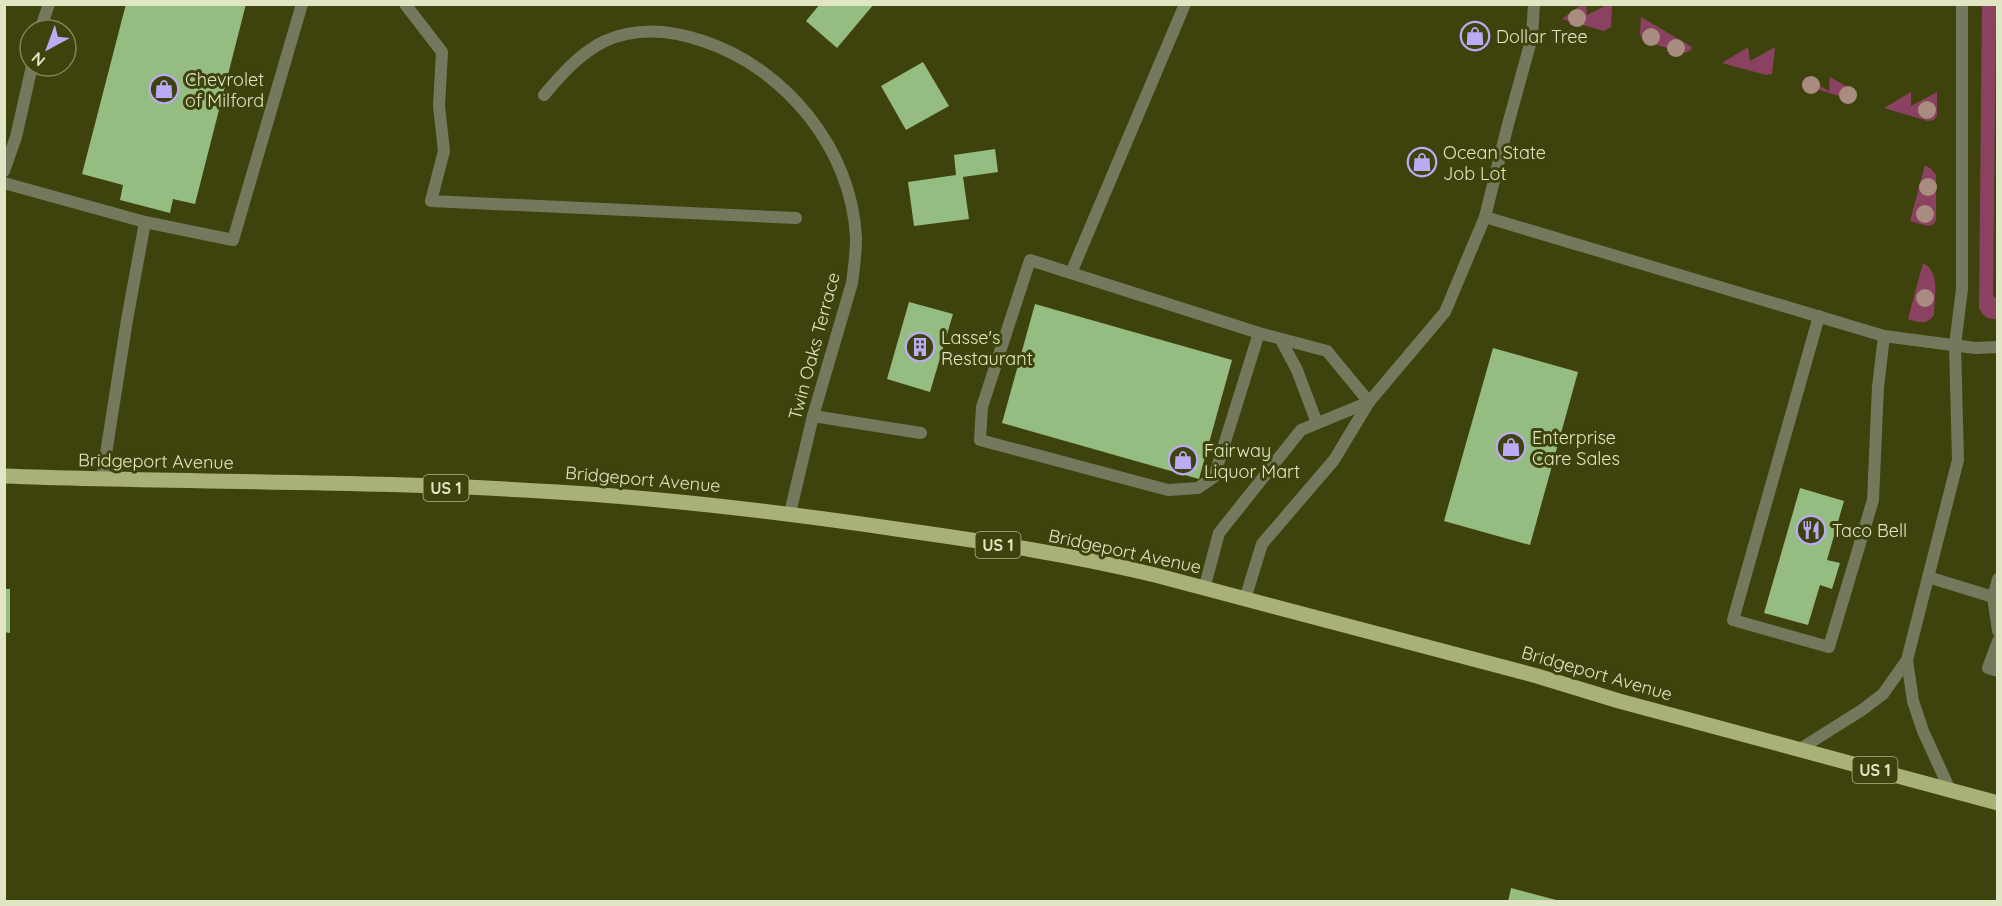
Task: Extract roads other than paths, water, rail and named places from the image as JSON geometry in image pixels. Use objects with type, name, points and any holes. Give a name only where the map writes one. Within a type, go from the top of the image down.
[{"type":"main road","name":"Bridgeport Avenue","points":[[4,476],[555,491],[790,513],[951,537],[1100,562],[1245,599],[1998,803]]},
{"type":"street","points":[[4,183],[145,222],[233,240],[303,4]]},
{"type":"street","points":[[405,4],[442,52],[439,106],[444,151],[431,201],[796,218]]},
{"type":"street","points":[[1071,273],[1185,4]]},
{"type":"street","points":[[1245,599],[1262,544],[1334,460],[1369,402],[1445,312],[1485,217],[1532,38],[1534,4]]},
{"type":"street","points":[[1800,749],[1883,694],[1907,660],[1958,460],[1955,345],[1962,289],[1962,4]]},
{"type":"street","name":"Twin Oaks Terrace","points":[[544,95],[575,61],[604,42],[624,34],[646,31],[686,35],[724,48],[775,80],[822,135],[836,160],[848,195],[856,237],[852,283],[813,416],[790,513]]},
{"type":"street","points":[[4,171],[16,137],[29,78]]},
{"type":"street","points":[[1485,217],[1884,336],[1975,348],[1998,347]]},
{"type":"street","points":[[102,479],[145,222]]},
{"type":"street","points":[[1259,333],[1214,477],[1198,488],[1168,490],[980,440],[982,407],[1030,260],[1281,340],[1327,351],[1369,402]]},
{"type":"street","points":[[1819,316],[1733,620],[1829,647],[1873,500],[1878,387],[1884,336]]},
{"type":"street","points":[[1281,340],[1297,370],[1317,423]]},
{"type":"street","points":[[1204,589],[1219,533],[1301,430],[1369,402]]},
{"type":"street","points":[[813,416],[921,433]]},
{"type":"street","points":[[1928,577],[1993,597]]},
{"type":"street","points":[[1998,579],[1993,597],[1998,631]]},
{"type":"street","points":[[1998,641],[1988,668],[1998,670]]},
{"type":"street","points":[[1907,660],[1913,701],[1923,731],[1950,790]]},
{"type":"place","name":"Dollar Tree","points":[[1475,36]]},
{"type":"place","name":"Chevrolet of Milford","points":[[164,89]]},
{"type":"place","name":"Ocean State Job Lot","points":[[1422,162]]},
{"type":"place","name":"Lasse's Restaurant","points":[[920,347]]},
{"type":"place","name":"Enterprise Care Sales","points":[[1511,447]]},
{"type":"place","name":"Fairway Liquor Mart","points":[[1183,460]]},
{"type":"place","name":"Taco Bell","points":[[1811,530]]}]
